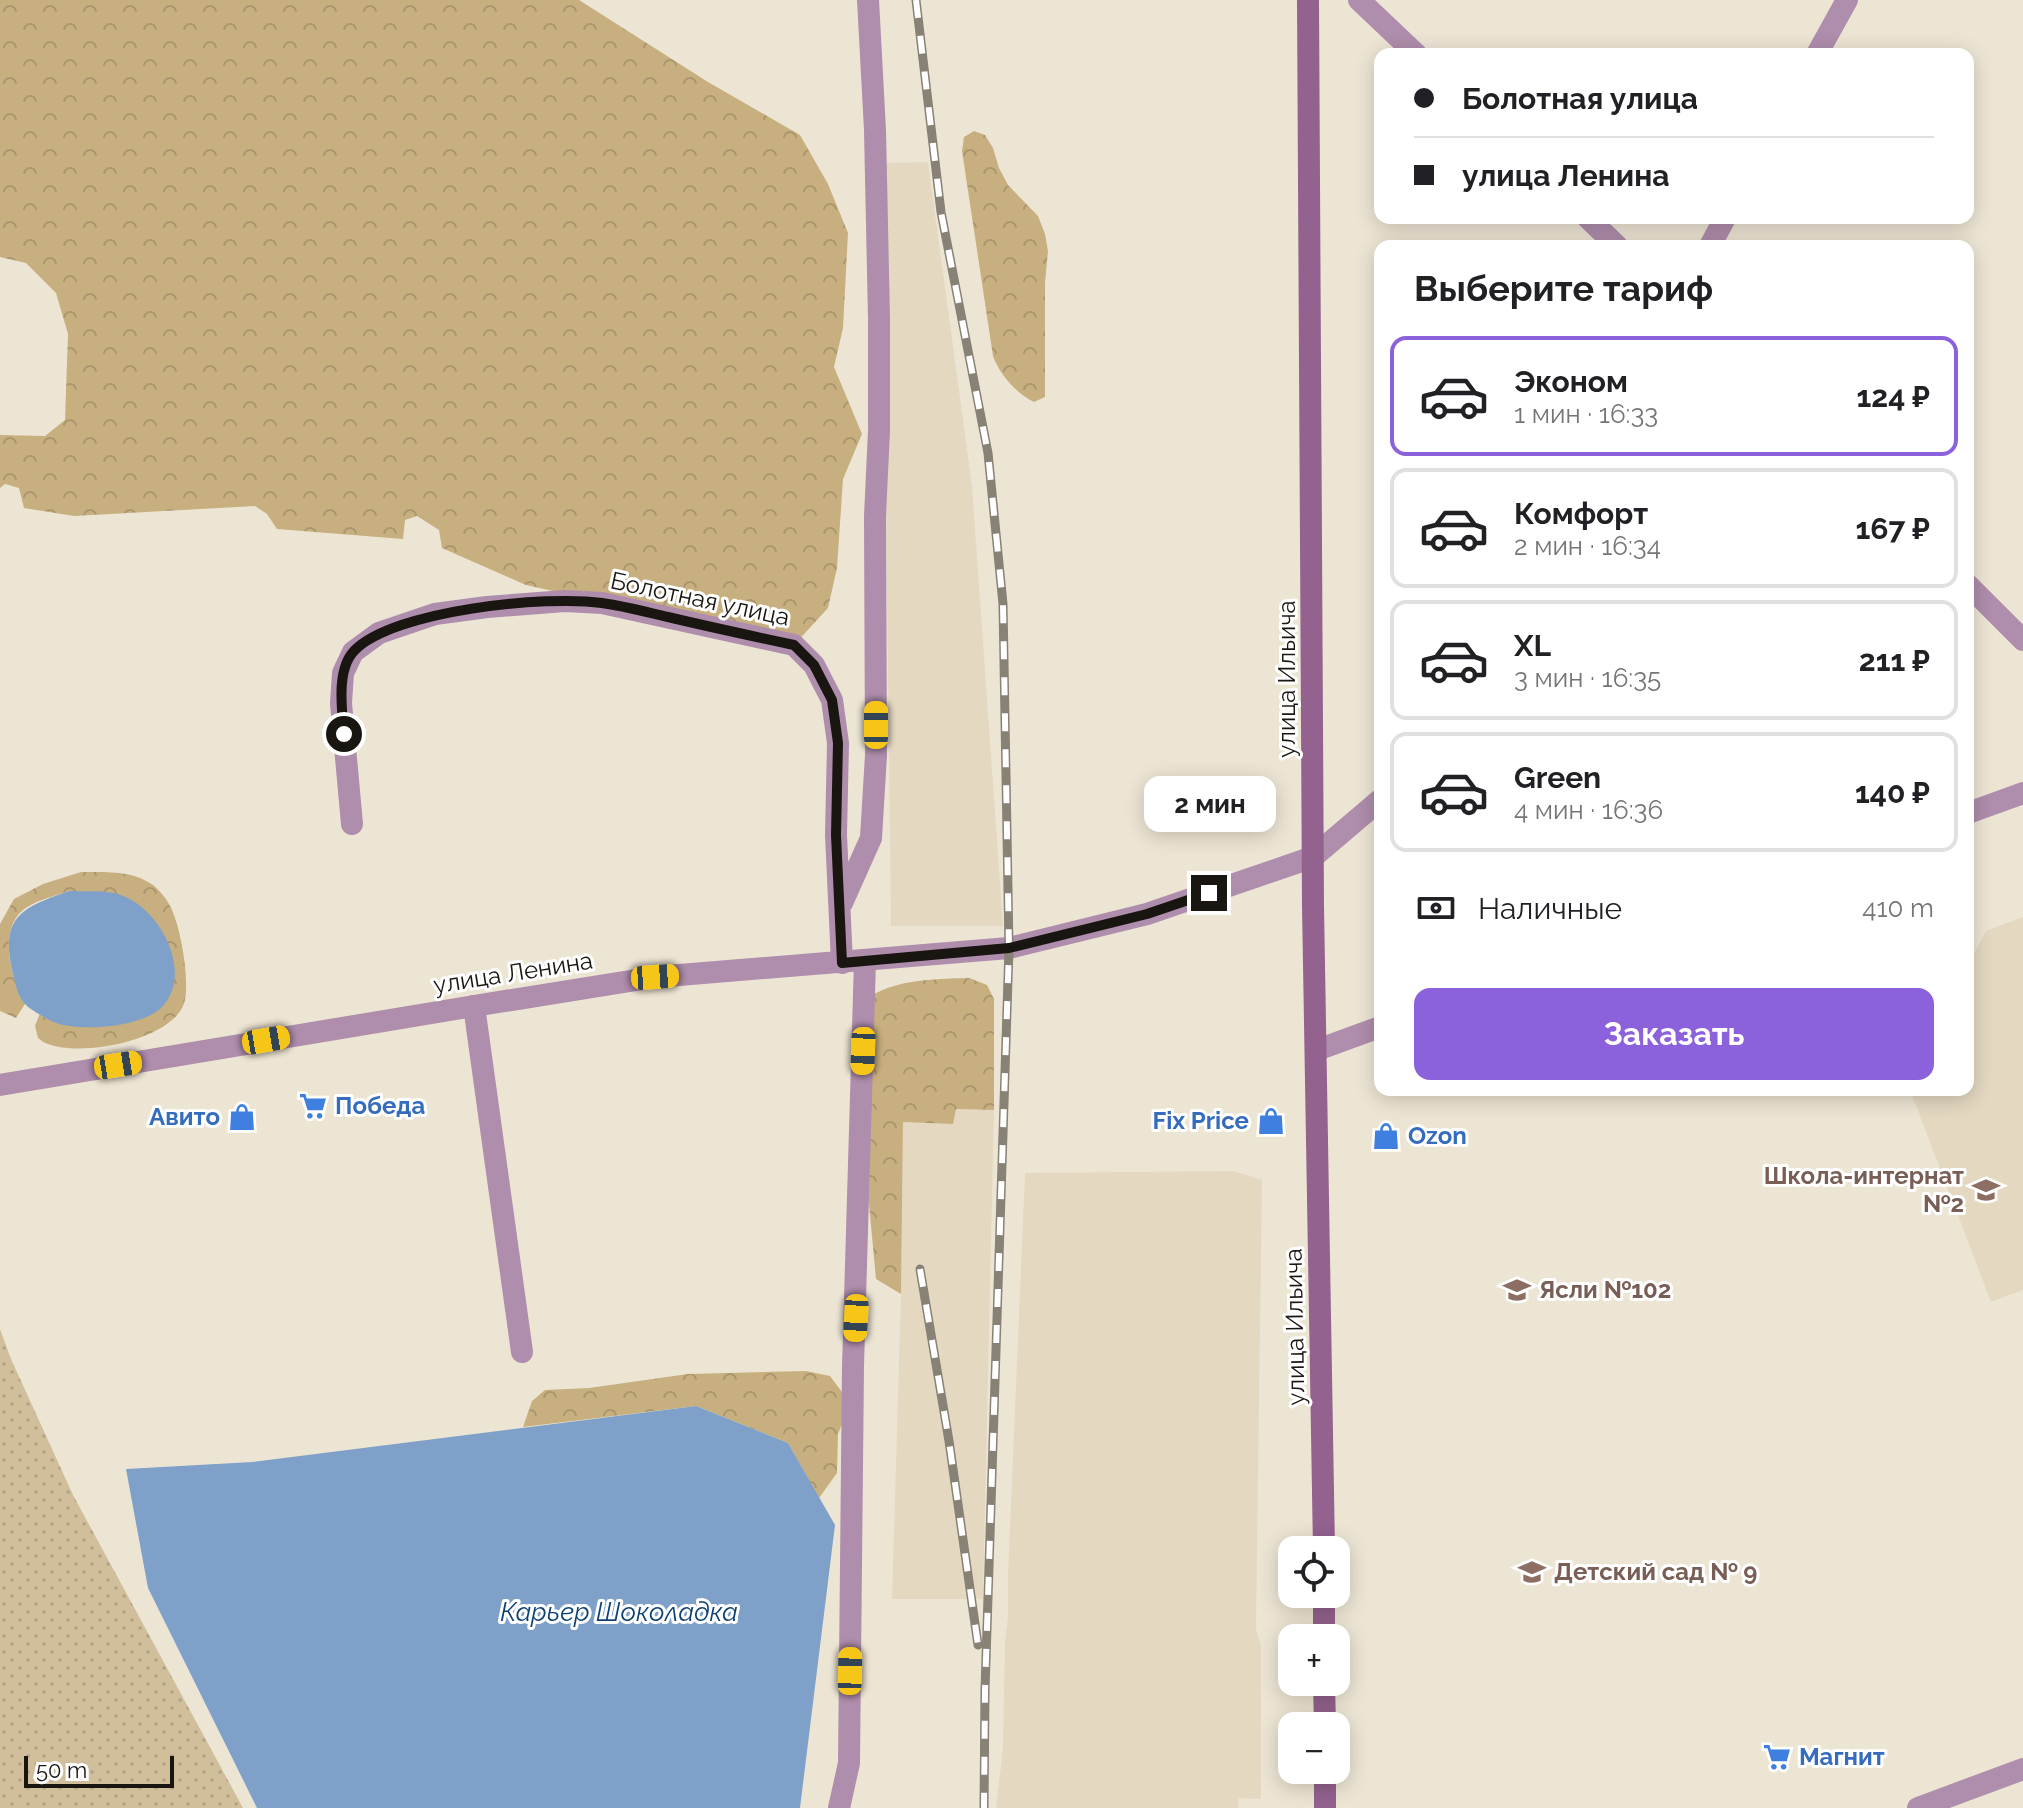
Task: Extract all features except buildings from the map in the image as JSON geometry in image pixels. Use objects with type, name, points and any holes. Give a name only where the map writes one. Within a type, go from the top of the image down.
[{"type":"main road","name":"улица Ильича","points":[[1308,0],[1313,857],[1324,1536]]},
{"type":"main road","points":[[1325,1784],[1325,1808]]},
{"type":"street","points":[[840,908],[871,838],[876,755],[878,275],[868,0]]},
{"type":"street","points":[[1359,0],[1410,48]]},
{"type":"street","points":[[1820,48],[1847,0]]},
{"type":"street","points":[[1594,224],[1611,240]]},
{"type":"street","points":[[1974,591],[2023,640]]},
{"type":"street","name":"Болотная улица","points":[[352,824],[341,703],[343,673],[353,652],[379,633],[435,614],[527,603],[602,603],[794,645],[814,665],[832,700],[838,743],[836,835],[840,908],[854,962],[849,1763],[839,1808]]},
{"type":"street","points":[[1974,811],[2023,793]]},
{"type":"street","points":[[1313,857],[1374,805]]},
{"type":"street","name":"улица Ленина","points":[[0,1085],[655,977],[1009,948],[1147,914],[1313,857]]},
{"type":"street","points":[[474,1006],[522,1352]]},
{"type":"street","points":[[1317,1050],[1374,1029]]},
{"type":"street","points":[[1918,1808],[2023,1769]]},
{"type":"shaded area","points":[[928,162],[972,486],[1003,926],[891,926],[882,163]]},
{"type":"shaded area","name":"Школа-интернат №2","points":[[2023,917],[2023,1290],[1991,1302],[1912,1096],[1974,1096],[1974,954],[1986,931]]},
{"type":"shaded area","points":[[955,1109],[994,1110],[983,1599],[892,1599],[903,1122],[952,1124]]},
{"type":"shaded area","points":[[1234,1171],[1262,1180],[1256,1629],[1261,1646],[1261,1799],[1239,1798],[1238,1808],[996,1808],[1003,1748],[1025,1173]]},
{"type":"shaded area","points":[[0,1329],[73,1495],[243,1808],[0,1808]]},
{"type":"green space","points":[[0,0],[579,0],[708,82],[800,135],[828,184],[848,233],[843,328],[834,367],[862,434],[843,479],[837,568],[828,608],[794,645],[526,585],[442,548],[439,530],[417,516],[405,520],[403,539],[277,529],[267,514],[255,506],[74,516],[24,508],[19,488],[5,484],[0,488],[0,435],[45,436],[65,420],[68,334],[56,293],[26,263],[0,257]]},
{"type":"green space","points":[[974,131],[985,135],[1008,185],[1038,216],[1045,234],[1048,251],[1045,397],[1034,402],[1009,383],[993,356],[962,151],[964,137]]},
{"type":"green space","points":[[81,872],[128,874],[145,880],[159,891],[169,904],[177,924],[184,954],[185,997],[183,1006],[174,1018],[142,1037],[101,1047],[63,1048],[38,1038],[35,1026],[40,1013],[56,1023],[69,891],[23,910],[13,924],[10,959],[25,1004],[16,1018],[0,1011],[0,924],[14,899],[43,884]]},
{"type":"green space","points":[[969,978],[987,985],[994,999],[994,1110],[956,1109],[953,1124],[903,1122],[901,1294],[876,1279],[869,1204],[871,996],[905,983]]},
{"type":"green space","points":[[806,1371],[830,1376],[842,1392],[845,1417],[838,1434],[837,1473],[819,1498],[788,1443],[696,1406],[523,1427],[532,1401],[545,1390],[589,1388],[688,1374]]},
{"type":"water","points":[[69,891],[118,894],[133,901],[159,926],[168,942],[175,976],[171,993],[153,1014],[112,1026],[67,1026],[53,1022],[22,1001],[9,951],[13,925],[19,916],[39,902]]},
{"type":"water","name":"Карьер Шоколадка","points":[[696,1406],[788,1443],[835,1525],[800,1808],[257,1808],[148,1588],[126,1469],[252,1462]]},
{"type":"railway","points":[[916,0],[941,212],[988,453],[1003,604],[1009,948],[985,1690],[984,1808]]},
{"type":"railway","points":[[920,1269],[949,1441],[978,1645]]},
{"type":"place","name":"Победа","points":[[313,1106]]},
{"type":"place","name":"Авито","points":[[242,1117]]},
{"type":"place","name":"Fix Price","points":[[1271,1121]]},
{"type":"place","name":"Ozon","points":[[1386,1136]]},
{"type":"place","name":"Школа-интернат №2","points":[[1986,1190]]},
{"type":"place","name":"Ясли №102","points":[[1517,1290]]},
{"type":"place","name":"Детский сад № 9","points":[[1532,1572]]},
{"type":"place","name":"Магнит","points":[[1777,1757]]},
{"type":"route","points":[[344,734],[341,703],[343,673],[353,652],[379,633],[435,614],[487,607],[565,601],[602,603],[794,645],[814,665],[832,700],[838,743],[836,835],[842,963],[1009,948],[1147,914],[1209,893]]}]
